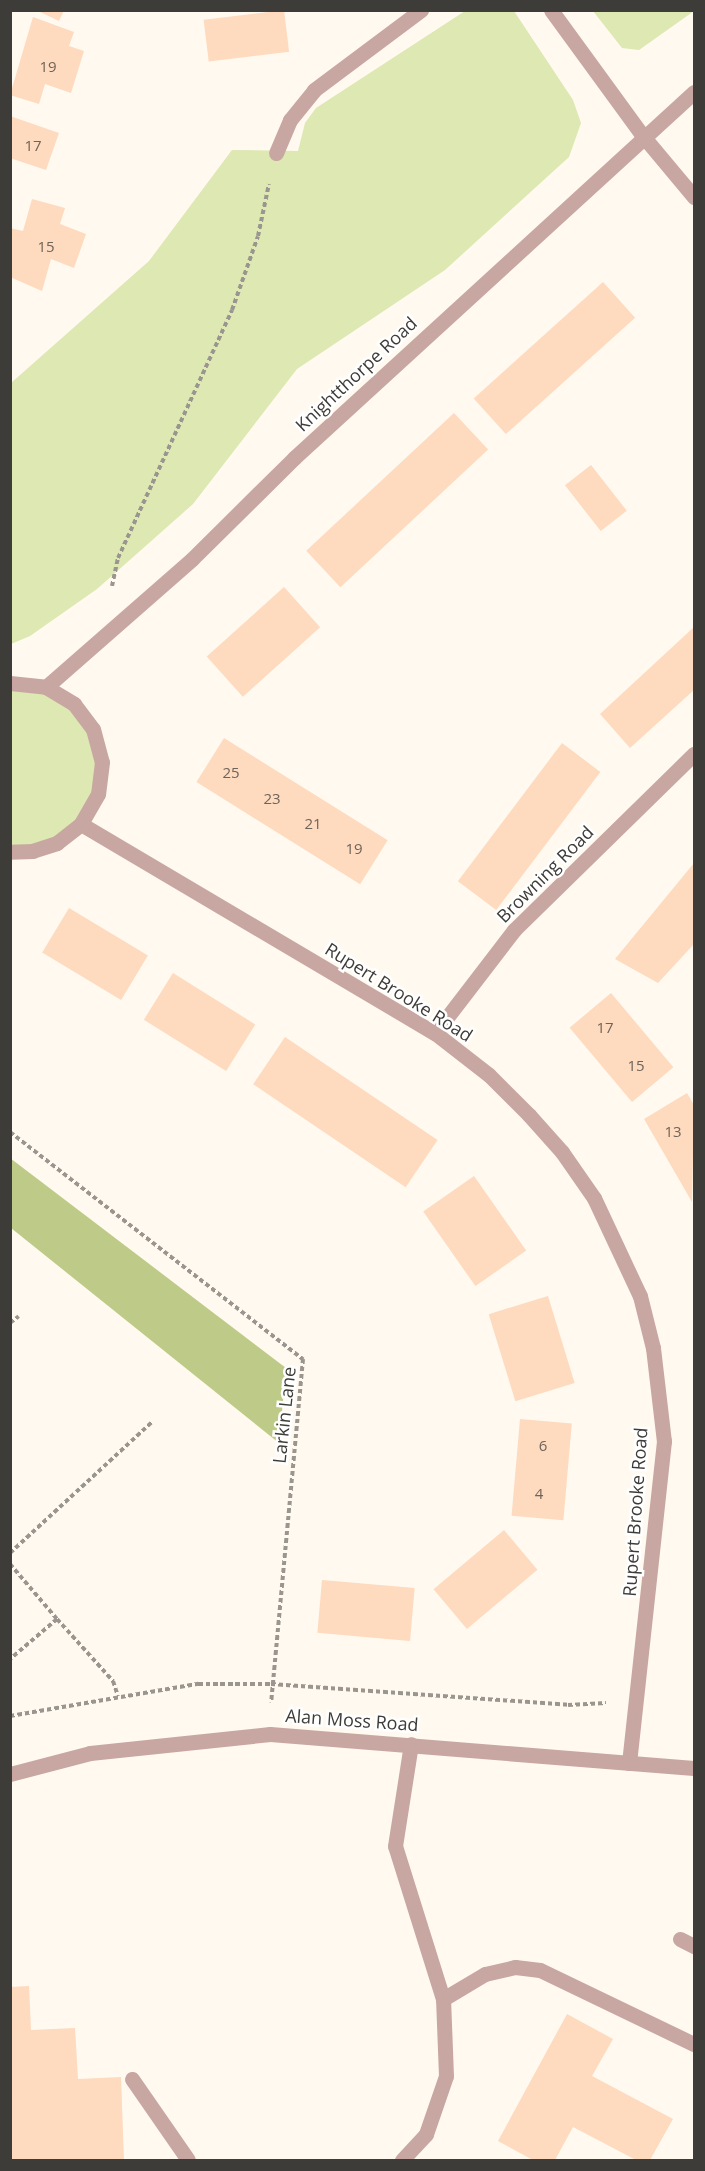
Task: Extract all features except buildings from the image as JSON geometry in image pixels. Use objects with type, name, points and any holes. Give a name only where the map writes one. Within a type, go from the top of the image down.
[{"type":"street","points":[[276,153],[290,120],[314,90],[421,10]]},
{"type":"street","points":[[551,10],[643,136],[694,197]]},
{"type":"street","name":"Knightthorpe Road","points":[[46,687],[192,559],[294,458],[643,136],[694,92]]},
{"type":"street","points":[[10,682],[46,687],[74,704],[93,729],[100,746],[102,762],[98,794],[81,824],[57,843],[33,851],[10,852]]},
{"type":"street","name":"Browning Road","points":[[435,1033],[514,930],[694,754]]},
{"type":"street","name":"Rupert Brooke Road","points":[[81,824],[435,1033],[489,1075],[562,1152],[594,1198],[640,1296],[653,1348],[664,1441],[629,1763]]},
{"type":"street","name":"Alan Moss Road","points":[[10,1774],[90,1753],[270,1734],[694,1768]]},
{"type":"street","points":[[402,2160],[426,2134],[446,2076],[443,1999],[395,1846],[411,1744]]},
{"type":"street","points":[[680,1939],[694,1946]]},
{"type":"street","points":[[443,1999],[485,1974],[515,1967],[540,1970],[694,2044]]},
{"type":"street","points":[[132,2079],[188,2160]]},
{"type":"path","points":[[111,590],[118,558],[232,310],[258,236],[276,153]]},
{"type":"path","name":"Larkin Lane","points":[[10,1132],[303,1359],[271,1684],[270,1734]]},
{"type":"path","points":[[10,1323],[19,1316]]},
{"type":"path","points":[[11,1553],[152,1422]]},
{"type":"path","points":[[10,1564],[113,1681],[118,1696]]},
{"type":"path","points":[[10,1659],[57,1619]]},
{"type":"path","points":[[10,1716],[178,1685],[271,1684],[568,1705],[635,1701]]},
{"type":"green space","points":[[694,10],[639,50],[622,48],[593,11]]},
{"type":"green space","points":[[465,11],[514,11],[573,100],[581,123],[569,157],[445,270],[297,369],[193,504],[97,589],[30,636],[11,644],[11,383],[149,261],[232,150],[298,151],[305,123],[316,108]]},
{"type":"green space","points":[[10,683],[46,687],[85,716],[101,778],[70,834],[11,852]]},
{"type":"green space","points":[[10,1158],[286,1368],[279,1443],[11,1228]]}]
